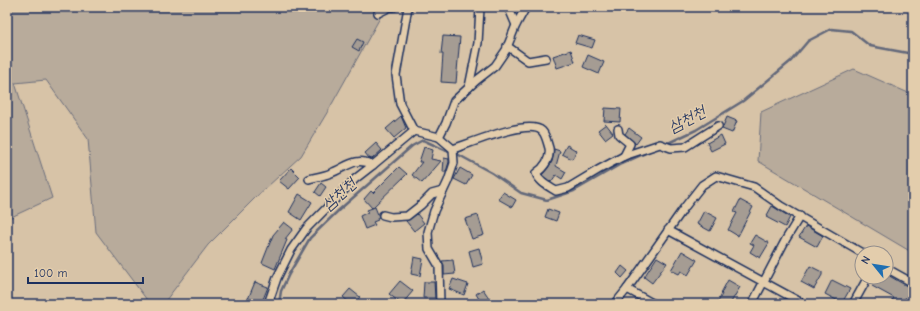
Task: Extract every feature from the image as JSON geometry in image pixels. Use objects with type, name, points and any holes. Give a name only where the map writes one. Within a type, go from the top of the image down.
[{"type":"street","points":[[378,13],[390,7],[394,7]]},
{"type":"street","points":[[408,7],[396,75],[400,104],[414,131],[439,137],[453,149],[454,163],[434,211],[428,232],[429,249],[439,266],[440,304]]},
{"type":"street","points":[[511,7],[510,11],[516,25]]},
{"type":"street","points":[[439,137],[454,101],[495,66],[507,46],[526,7]]},
{"type":"street","points":[[469,87],[478,43],[480,8]]},
{"type":"street","points":[[507,46],[528,61],[546,58]]},
{"type":"street","points":[[453,149],[512,129],[537,128],[542,131],[550,152],[548,159],[541,170],[536,173],[537,178],[556,191],[568,188],[624,156],[660,144],[670,147],[685,147],[718,126]]},
{"type":"street","points":[[618,129],[619,135],[630,144],[624,156]]},
{"type":"street","points":[[268,304],[277,278],[291,250],[306,229],[355,179],[414,131]]},
{"type":"street","points":[[309,179],[331,173],[350,164],[365,161],[373,165]]},
{"type":"street","points":[[615,304],[702,185],[716,176],[754,187],[854,248]]},
{"type":"street","points":[[383,216],[406,216],[422,205],[432,194],[443,191]]},
{"type":"street","points":[[752,304],[800,216]]},
{"type":"street","points":[[668,230],[804,304]]},
{"type":"street","points":[[894,272],[913,283]]},
{"type":"street","points":[[853,304],[864,285]]},
{"type":"street","points":[[627,289],[654,304]]},
{"type":"shaded area","points":[[7,7],[386,7],[301,156],[256,197],[208,245],[163,304],[150,304],[96,232],[88,139],[46,80],[15,83],[52,198],[7,219]]},
{"type":"shaded area","points":[[854,69],[913,95],[913,253],[758,161],[761,112]]},
{"type":"building","points":[[578,35],[595,40],[592,48],[575,43]]},
{"type":"building","points":[[443,36],[460,37],[456,83],[441,82],[443,54],[441,54]]},
{"type":"building","points":[[357,39],[363,42],[359,51],[352,47]]},
{"type":"building","points":[[571,50],[575,62],[557,68],[553,56]]},
{"type":"building","points":[[588,55],[604,62],[599,74],[583,67]]},
{"type":"building","points":[[605,108],[621,109],[620,122],[604,121]]},
{"type":"building","points":[[401,116],[406,128],[394,138],[386,129]]},
{"type":"building","points":[[727,117],[737,121],[732,133],[722,129]]},
{"type":"building","points":[[606,124],[613,133],[605,139],[598,130]]},
{"type":"building","points":[[629,128],[641,137],[636,144],[625,134]]},
{"type":"building","points":[[721,135],[725,144],[711,151],[707,143]]},
{"type":"building","points":[[376,143],[382,150],[372,159],[369,158],[365,153]]},
{"type":"building","points":[[567,145],[577,151],[572,159],[562,154]]},
{"type":"building","points":[[424,147],[433,150],[431,159],[441,161],[422,183],[412,175],[422,162],[419,162]]},
{"type":"building","points":[[554,149],[560,151],[556,166],[566,172],[562,179],[556,175],[551,182],[542,175],[552,161]]},
{"type":"building","points":[[444,158],[449,159],[446,172],[443,172]]},
{"type":"building","points":[[399,167],[407,174],[372,208],[364,199],[371,191],[373,193]]},
{"type":"building","points":[[291,168],[300,177],[289,189],[279,181]]},
{"type":"building","points":[[460,168],[472,175],[466,185],[454,179]]},
{"type":"building","points":[[321,183],[326,187],[320,196],[315,192]]},
{"type":"building","points":[[503,192],[516,200],[512,207],[498,199]]},
{"type":"building","points":[[299,194],[312,202],[301,220],[289,212]]},
{"type":"building","points":[[740,200],[753,207],[738,236],[728,230],[737,213],[734,212]]},
{"type":"building","points":[[772,206],[790,217],[785,227],[766,217]]},
{"type":"building","points":[[375,207],[379,217],[377,218],[378,220],[373,222],[375,225],[365,229],[360,216],[368,212],[367,210]]},
{"type":"building","points":[[548,209],[559,213],[556,221],[545,217]]},
{"type":"building","points":[[704,211],[717,218],[710,231],[697,224]]},
{"type":"building","points":[[417,214],[424,223],[414,231],[406,221]]},
{"type":"building","points":[[478,215],[484,235],[472,239],[465,219]]},
{"type":"building","points":[[284,222],[293,229],[285,239],[287,240],[275,269],[262,263],[273,235]]},
{"type":"building","points":[[806,226],[823,236],[817,247],[799,237]]},
{"type":"building","points":[[755,235],[769,243],[760,258],[750,252],[754,245],[750,243]]},
{"type":"building","points":[[479,248],[483,264],[473,267],[469,251]]},
{"type":"building","points":[[682,251],[697,260],[688,275],[681,271],[679,274],[671,270]]},
{"type":"building","points":[[414,257],[423,259],[420,276],[411,274]]},
{"type":"building","points":[[657,257],[667,263],[652,283],[644,277]]},
{"type":"building","points":[[453,260],[455,274],[444,275],[444,265],[442,261]]},
{"type":"building","points":[[622,266],[628,271],[622,278],[617,273]]},
{"type":"building","points":[[810,266],[822,272],[822,275],[814,289],[801,282]]},
{"type":"building","points":[[453,279],[468,284],[464,295],[449,289]]},
{"type":"building","points":[[894,279],[912,289],[901,304],[889,304],[894,298],[872,286],[894,285]]},
{"type":"building","points":[[728,280],[740,287],[730,304],[717,304],[722,294],[721,293]]},
{"type":"building","points":[[832,280],[850,289],[842,303],[825,294]]},
{"type":"building","points":[[400,281],[413,291],[402,304],[389,294]]},
{"type":"building","points":[[255,282],[268,287],[261,304],[246,304]]},
{"type":"building","points":[[424,282],[434,282],[435,298],[423,298]]},
{"type":"building","points":[[350,289],[360,297],[354,304],[351,304],[343,297]]},
{"type":"building","points":[[483,289],[493,304],[482,304],[476,294]]},
{"type":"waterway","name":"삼천천","points":[[666,144],[696,130],[743,101],[791,61],[808,41],[831,29],[851,31],[870,46],[913,54]]},
{"type":"waterway","name":"삼천천","points":[[279,304],[281,291],[310,238],[339,210],[412,146],[423,140],[447,151]]},
{"type":"waterway","name":"삼천천","points":[[459,155],[492,173],[521,193],[547,200],[574,191],[621,164],[652,150]]}]
